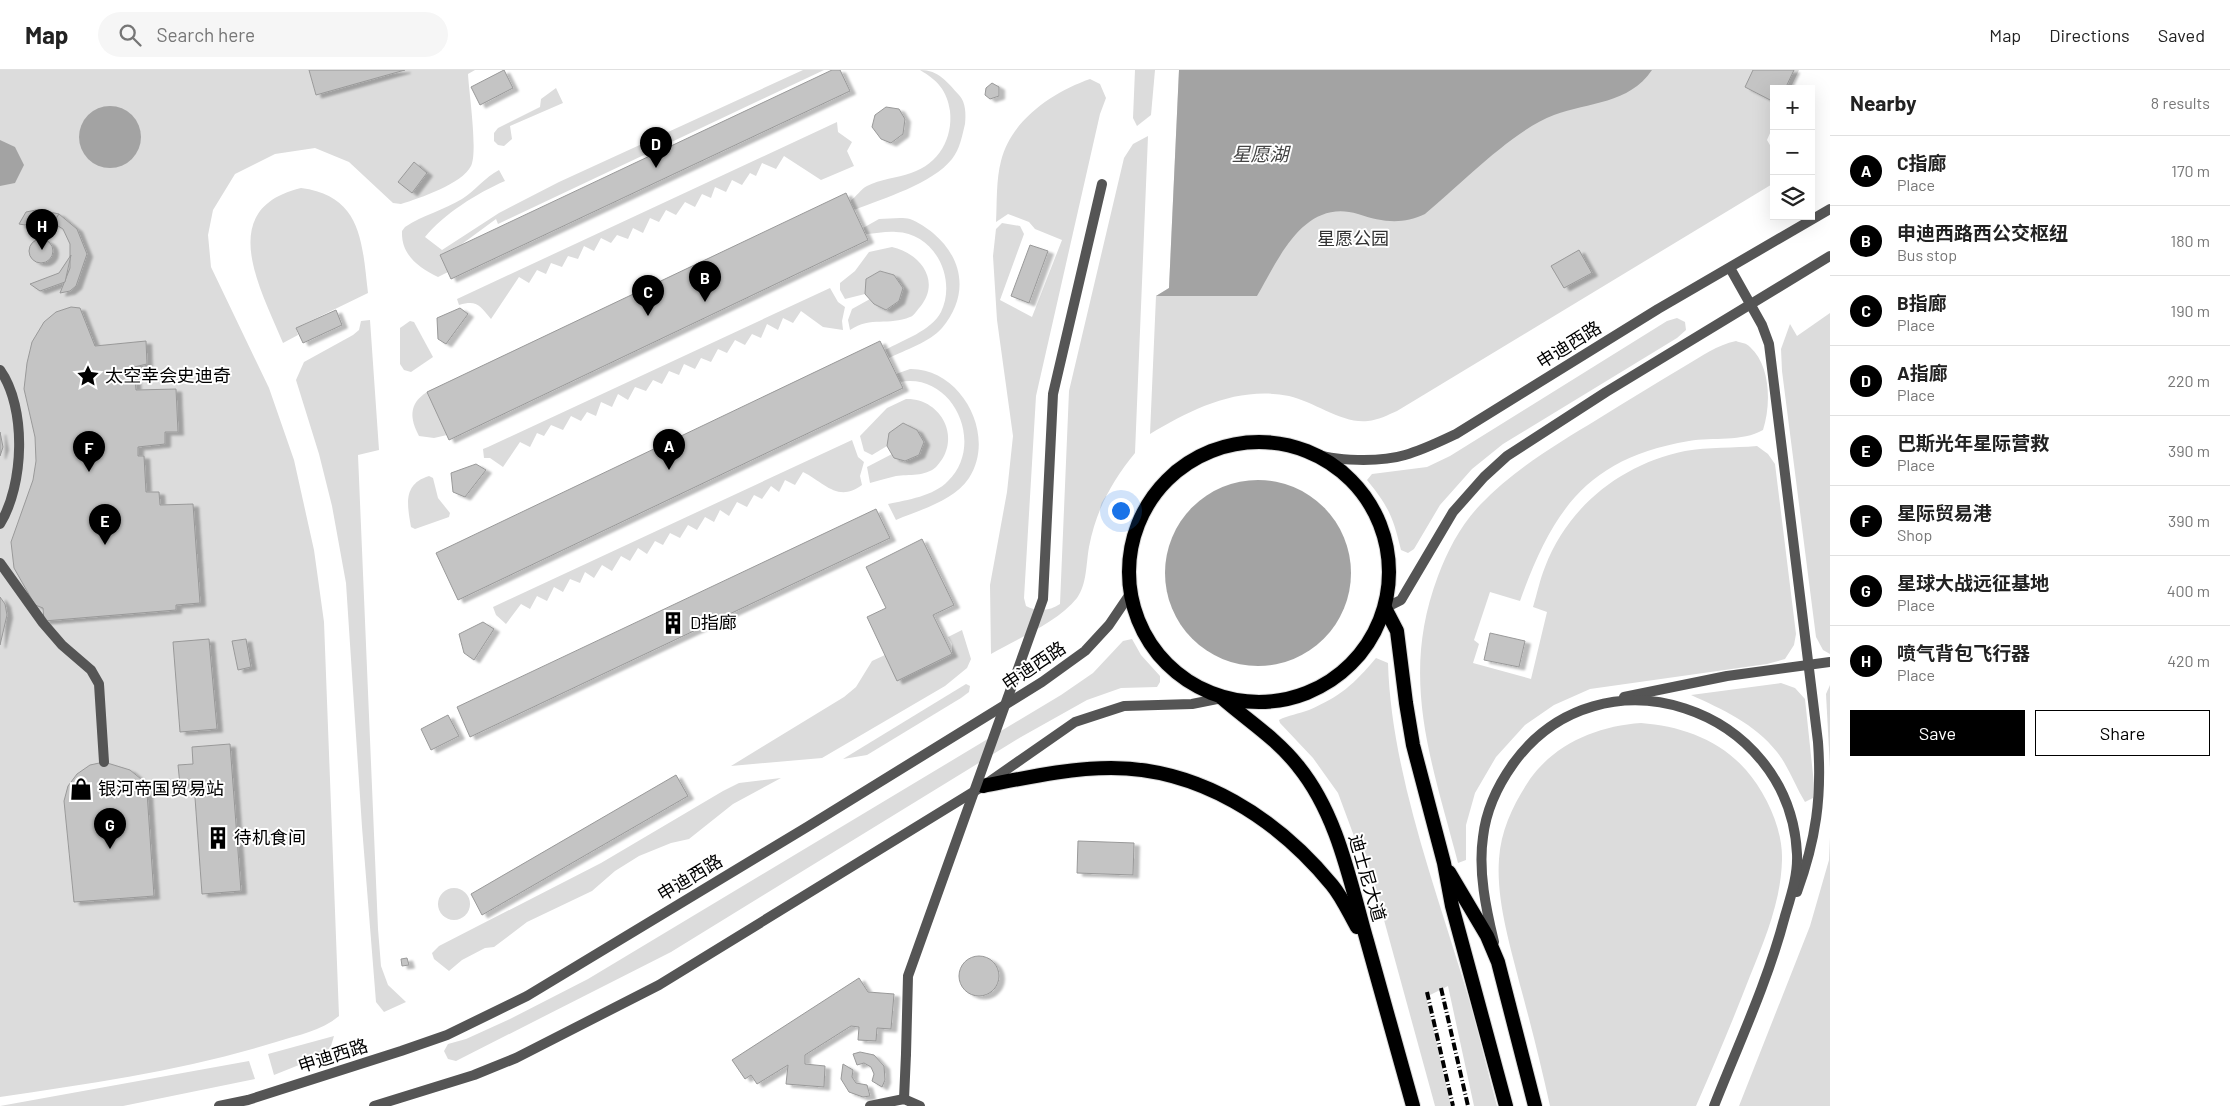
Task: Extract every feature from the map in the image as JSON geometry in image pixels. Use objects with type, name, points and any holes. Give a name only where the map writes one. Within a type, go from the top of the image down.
[{"type":"highway","points":[[1262,441],[1279,443],[1312,452],[1339,468],[1361,490],[1378,516],[1388,545],[1390,577],[1385,608],[1368,646],[1340,676],[1303,696],[1271,702],[1263,703],[1222,698],[1184,680],[1154,651],[1138,620],[1130,594],[1129,568],[1132,543],[1144,511],[1153,496],[1170,477],[1190,462],[1212,450],[1237,443],[1262,441]]},
{"type":"highway","points":[[1385,608],[1397,630],[1413,745],[1444,863],[1452,906],[1506,1106]]},
{"type":"highway","name":"迪士尼大道","points":[[1222,698],[1281,746],[1299,766],[1323,804],[1337,839],[1413,1106]]},
{"type":"highway","points":[[983,786],[1058,773],[1111,768],[1160,773],[1208,787],[1247,809],[1281,832],[1305,855],[1333,887],[1368,945]]},
{"type":"highway","points":[[1444,863],[1487,936],[1498,962],[1535,1106]]},
{"type":"street","points":[[904,1099],[908,976],[1043,599],[1053,394],[1102,184]]},
{"type":"street","name":"申迪西路","points":[[1312,452],[1319,455],[1344,458],[1373,459],[1402,456],[1428,448],[1456,434],[1658,309],[1830,209]]},
{"type":"street","points":[[1385,608],[1401,600],[1453,512],[1507,456],[1606,392],[1830,256]]},
{"type":"street","points":[[1714,1106],[1762,987],[1808,862],[1817,819],[1820,770],[1769,344],[1762,325],[1730,268]]},
{"type":"street","points":[[0,370],[5,378],[14,404],[20,450],[16,479],[8,512],[0,524]]},
{"type":"street","points":[[0,563],[43,622],[62,645],[91,670],[99,684],[104,762]]},
{"type":"street","name":"申迪西路","points":[[219,1106],[248,1100],[420,1045],[448,1034],[527,996],[807,828],[1042,682],[1085,651],[1109,625],[1130,594]]},
{"type":"street","points":[[1498,962],[1485,895],[1482,866],[1483,837],[1490,808],[1502,779],[1522,751],[1552,725],[1590,708],[1662,688],[1830,662]]},
{"type":"street","points":[[374,1106],[474,1075],[573,1030],[659,985],[983,786],[1075,722],[1124,706],[1192,704],[1222,698]]},
{"type":"street","points":[[1590,708],[1628,700],[1659,702],[1691,710],[1723,726],[1748,745],[1772,774],[1785,795],[1793,823],[1797,855],[1795,880],[1762,987]]},
{"type":"street","points":[[870,1106],[904,1099],[920,1106]]},
{"type":"green space","points":[[0,70],[309,70],[316,95],[405,70],[475,70],[468,74],[474,148],[473,159],[471,166],[459,179],[429,194],[401,204],[393,203],[349,162],[315,148],[275,154],[235,174],[213,210],[208,235],[211,267],[269,388],[294,460],[314,550],[324,622],[339,1016],[309,1032],[242,1052],[139,1075],[0,1097]]},
{"type":"green space","points":[[803,70],[824,70],[498,224],[496,219],[462,244],[440,255],[448,272],[438,277],[412,259],[404,247],[402,231],[405,227],[462,199],[499,170],[505,181],[462,205],[442,220],[425,237],[442,250],[499,213],[559,182]]},
{"type":"green space","points":[[920,70],[938,74],[963,101],[965,124],[957,151],[943,168],[920,183],[854,210],[850,201],[865,187],[921,169],[936,157],[942,149],[949,131],[949,104],[940,86]]},
{"type":"green space","points":[[1135,70],[1155,70],[1151,115],[1137,126],[1133,118]]},
{"type":"green space","name":"星愿公园","points":[[1179,70],[1799,70],[1792,85],[1770,85],[1770,133],[1767,140],[1770,145],[1770,185],[1397,411],[1375,420],[1358,421],[1348,419],[1289,396],[1252,394],[1234,397],[1199,408],[1150,434],[1156,296],[1169,288]]},
{"type":"green space","points":[[1090,79],[1100,84],[1106,98],[1100,114],[1036,396],[1024,598],[1026,606],[1043,610],[1060,604],[1069,391],[1124,158],[1133,144],[1148,136],[1135,453],[1112,485],[1101,508],[1092,533],[1083,587],[1077,598],[1059,615],[991,654],[990,585],[1007,492],[1013,436],[997,320],[993,256],[996,229],[1002,223],[1020,226],[1024,234],[1000,300],[1032,317],[1062,240],[1035,229],[1029,222],[1008,214],[996,222],[999,168],[1006,146],[1024,120],[1048,100]]},
{"type":"green space","points":[[556,88],[563,103],[510,126],[512,139],[504,146],[498,145],[494,141],[494,133],[498,128],[540,107],[541,99]]},
{"type":"green space","points":[[837,122],[838,132],[852,142],[847,151],[854,166],[821,180],[784,156],[776,169],[762,163],[756,176],[750,173],[742,185],[732,180],[726,192],[715,187],[711,198],[702,194],[695,207],[685,202],[676,215],[666,210],[659,222],[650,218],[643,233],[633,228],[628,239],[617,235],[611,243],[601,238],[594,251],[584,246],[578,259],[568,256],[562,267],[551,263],[546,274],[537,270],[529,283],[519,277],[491,319],[477,305],[470,303],[459,305],[457,299]]},
{"type":"green space","points":[[301,188],[321,193],[336,201],[347,211],[355,224],[360,239],[368,293],[296,328],[298,335],[283,343],[256,276],[251,253],[251,232],[258,213],[274,198]]},
{"type":"green space","points":[[879,219],[910,219],[928,229],[943,243],[951,254],[957,266],[959,278],[959,291],[956,303],[951,316],[942,328],[924,342],[889,358],[885,350],[924,330],[936,319],[941,312],[945,299],[946,286],[944,272],[939,260],[932,249],[922,240],[910,234],[896,232],[866,234],[863,228]]},
{"type":"green space","points":[[892,247],[911,255],[924,269],[929,287],[926,297],[914,314],[902,320],[865,323],[850,330],[848,320],[852,309],[870,299],[874,304],[887,310],[899,301],[903,288],[894,275],[880,271],[866,279],[865,294],[845,299],[840,290],[840,283],[855,271],[869,252]]},
{"type":"green space","points":[[830,288],[838,302],[845,307],[842,321],[843,330],[823,327],[801,311],[793,323],[783,318],[778,330],[767,324],[761,338],[752,334],[745,345],[735,340],[727,353],[718,349],[711,362],[701,358],[695,369],[684,364],[679,375],[669,371],[662,384],[653,380],[646,391],[635,387],[628,400],[618,394],[612,407],[601,402],[596,416],[587,412],[581,421],[571,416],[563,430],[551,425],[544,436],[537,433],[530,447],[520,442],[503,467],[490,458],[484,458],[483,449]]},
{"type":"green space","points":[[1830,313],[1830,654],[1823,650],[1816,637],[1782,371],[1781,349],[1790,324],[1797,336]]},
{"type":"green space","points":[[1677,318],[1685,322],[1686,330],[1677,338],[1503,444],[1472,469],[1440,505],[1414,549],[1408,553],[1401,550],[1389,513],[1367,480],[1372,474],[1427,467],[1450,456],[1667,321]]},
{"type":"green space","points":[[370,320],[379,450],[358,455],[378,929],[381,966],[388,985],[406,1002],[384,1012],[376,1002],[346,583],[332,506],[319,454],[296,380],[304,362],[353,335],[359,330],[361,321]]},
{"type":"green space","points":[[410,321],[414,322],[433,357],[411,372],[404,370],[400,364],[400,328]]},
{"type":"green space","points":[[1736,341],[1750,347],[1762,364],[1768,398],[1763,430],[1737,438],[1689,441],[1654,449],[1625,460],[1600,475],[1579,493],[1561,514],[1546,540],[1520,601],[1490,592],[1474,640],[1479,644],[1473,663],[1531,679],[1547,612],[1533,607],[1545,567],[1555,545],[1568,525],[1600,491],[1619,477],[1662,457],[1685,451],[1712,448],[1757,446],[1768,454],[1775,464],[1796,634],[1794,645],[1785,659],[1767,664],[1590,689],[1554,705],[1525,725],[1496,757],[1475,793],[1466,825],[1466,860],[1458,863],[1430,755],[1420,685],[1421,650],[1427,614],[1438,576],[1450,548],[1466,521],[1480,505],[1507,480],[1536,458],[1652,385],[1722,345]]},
{"type":"green space","points":[[910,369],[928,372],[945,380],[958,392],[969,407],[976,424],[979,443],[977,461],[963,486],[936,504],[896,520],[888,504],[920,497],[942,486],[959,466],[964,449],[963,431],[958,414],[948,399],[935,388],[919,382],[900,382],[896,374]]},
{"type":"green space","points":[[427,392],[447,435],[434,438],[419,436],[416,430],[412,412],[416,402]]},
{"type":"green space","points":[[906,399],[930,405],[945,422],[948,433],[948,445],[944,456],[936,467],[927,472],[896,476],[870,483],[867,467],[892,454],[894,458],[905,461],[919,455],[924,442],[917,430],[903,423],[887,446],[872,455],[864,451],[860,436],[887,408]]},
{"type":"green space","points":[[852,440],[858,457],[864,462],[860,476],[862,485],[853,490],[839,492],[803,472],[795,485],[785,480],[779,492],[771,486],[762,499],[754,495],[747,507],[737,502],[729,516],[720,510],[714,522],[705,517],[697,530],[688,525],[680,538],[670,533],[663,545],[655,541],[647,554],[638,548],[630,561],[621,556],[612,571],[602,565],[594,578],[585,572],[580,583],[570,579],[563,592],[554,587],[547,601],[537,596],[530,609],[521,604],[506,624],[496,615],[493,607]]},
{"type":"green space","points":[[429,476],[433,478],[438,498],[450,513],[449,517],[415,529],[411,527],[408,510],[409,496],[415,484]]},
{"type":"green space","points":[[962,630],[971,659],[967,668],[945,686],[822,758],[731,766],[844,697],[856,687],[872,661],[885,655],[898,680],[952,654],[952,644],[948,637]]},
{"type":"green space","points":[[1132,639],[1141,655],[1160,676],[1160,682],[1157,687],[1121,688],[1087,700],[1021,737],[671,952],[456,1061],[448,1059],[444,1051],[448,1044],[466,1039],[510,1019],[588,979],[1061,695],[1093,673],[1123,641]]},
{"type":"green space","points":[[1376,658],[1388,663],[1396,741],[1414,820],[1471,1006],[1497,1106],[1474,1106],[1448,986],[1426,997],[1451,1106],[1435,1106],[1381,909],[1338,793],[1313,758],[1279,720],[1309,710],[1338,695],[1353,683]]},
{"type":"green space","points":[[1781,683],[1795,688],[1805,699],[1814,784],[1813,798],[1805,802],[1777,752],[1759,733],[1737,718],[1691,695]]},
{"type":"green space","points":[[966,684],[970,686],[969,692],[961,698],[867,755],[843,759]]},
{"type":"green space","points":[[1830,685],[1830,768],[1826,694]]},
{"type":"green space","points":[[1641,723],[1670,727],[1698,736],[1724,750],[1746,770],[1766,800],[1780,836],[1782,860],[1779,890],[1761,948],[1696,1106],[1550,1106],[1508,938],[1502,906],[1499,859],[1502,837],[1509,817],[1524,788],[1540,766],[1552,755],[1565,746],[1594,733],[1609,728]]},
{"type":"green space","points":[[781,778],[733,804],[689,839],[671,843],[639,856],[615,871],[592,891],[527,922],[494,947],[485,948],[462,960],[449,971],[434,959],[432,953],[439,946],[601,863],[723,791],[739,783]]},
{"type":"green space","points":[[1830,837],[1830,1106],[1739,1106],[1810,926],[1829,860]]},
{"type":"green space","points":[[454,888],[460,889],[465,893],[469,898],[469,910],[465,915],[460,919],[454,920],[448,919],[443,915],[439,910],[438,904],[439,898],[443,893],[448,889]]},
{"type":"green space","points":[[334,1036],[331,1046],[324,1055],[274,1075],[268,1054]]},
{"type":"green space","points":[[249,1061],[255,1079],[123,1106],[0,1106]]},
{"type":"water","name":"星愿湖","points":[[1179,70],[1652,70],[1632,90],[1620,96],[1554,115],[1538,122],[1504,145],[1425,214],[1408,220],[1392,221],[1339,211],[1323,215],[1308,223],[1284,249],[1257,296],[1156,296],[1169,288]]},
{"type":"water","points":[[110,106],[122,108],[132,115],[139,125],[141,137],[139,149],[132,159],[122,166],[110,168],[98,166],[88,159],[81,149],[79,137],[81,125],[88,115],[98,108]]},
{"type":"water","points":[[0,140],[15,147],[24,165],[15,183],[0,186]]},
{"type":"water","points":[[1258,480],[1294,487],[1324,507],[1344,537],[1351,573],[1344,609],[1324,639],[1294,659],[1258,666],[1222,659],[1192,639],[1172,609],[1165,573],[1172,537],[1192,507],[1222,487]]},
{"type":"building","points":[[309,70],[405,70],[316,95]]},
{"type":"building","points":[[504,70],[513,88],[480,105],[471,87]]},
{"type":"building","points":[[832,70],[840,70],[850,91],[451,279],[440,255]]},
{"type":"building","points":[[1753,70],[1794,70],[1787,85],[1770,85],[1770,100],[1745,87]]},
{"type":"building","points":[[992,83],[999,87],[999,96],[990,99],[985,95],[986,88]]},
{"type":"building","points":[[886,107],[899,109],[905,119],[903,134],[891,143],[881,139],[872,127],[875,115]]},
{"type":"building","points":[[414,162],[427,173],[412,193],[398,182]]},
{"type":"building","points":[[846,193],[868,240],[449,440],[427,392]]},
{"type":"building","points":[[36,210],[59,214],[55,221],[35,221],[25,225],[19,224],[26,212]]},
{"type":"building","points":[[59,214],[77,229],[87,254],[76,286],[70,291],[60,293],[70,268],[70,244],[63,229],[53,223]]},
{"type":"building","points":[[41,239],[49,243],[53,251],[49,259],[41,263],[33,259],[29,251],[33,243]]},
{"type":"building","points":[[1030,245],[1048,251],[1029,303],[1011,296]]},
{"type":"building","points":[[1579,250],[1592,273],[1564,288],[1551,266]]},
{"type":"building","points":[[71,255],[65,282],[40,291],[30,284],[59,273]]},
{"type":"building","points":[[880,271],[894,275],[903,288],[899,301],[886,310],[874,304],[865,294],[866,279]]},
{"type":"building","points":[[71,307],[80,308],[95,346],[146,341],[147,364],[134,367],[136,390],[176,389],[178,432],[165,432],[165,444],[138,447],[138,456],[144,456],[146,492],[159,492],[160,505],[193,504],[200,603],[176,605],[176,610],[44,621],[43,608],[35,605],[14,568],[11,542],[33,480],[36,461],[35,437],[24,389],[27,363],[32,342],[44,322],[56,312]]},
{"type":"building","points":[[460,308],[468,314],[446,344],[438,339],[437,318]]},
{"type":"building","points":[[336,310],[342,325],[303,343],[296,328]]},
{"type":"building","points":[[880,341],[903,388],[458,600],[436,553]]},
{"type":"building","points":[[903,423],[917,430],[924,442],[919,455],[905,461],[894,458],[887,446],[889,433]]},
{"type":"building","points":[[0,432],[3,447],[0,456]]},
{"type":"building","points":[[476,464],[486,470],[465,497],[453,492],[451,473]]},
{"type":"building","name":"D指廊","points":[[876,509],[890,538],[470,737],[457,707]]},
{"type":"building","points":[[922,539],[954,605],[933,615],[952,654],[897,681],[867,617],[886,608],[866,567]]},
{"type":"building","points":[[0,597],[5,604],[7,615],[0,645]]},
{"type":"building","points":[[483,622],[494,629],[474,660],[464,653],[459,634]]},
{"type":"building","points":[[1490,633],[1525,641],[1519,667],[1484,660]]},
{"type":"building","points":[[209,639],[217,729],[180,732],[173,642]]},
{"type":"building","points":[[246,639],[251,667],[238,670],[232,641]]},
{"type":"building","points":[[448,715],[459,736],[431,750],[421,729]]},
{"type":"building","name":"待机食间","points":[[230,744],[241,891],[202,894],[194,784],[180,785],[178,765],[193,764],[192,747]]},
{"type":"building","points":[[104,762],[130,770],[141,779],[147,792],[154,896],[74,902],[64,801],[68,786],[77,774],[90,765]]},
{"type":"building","points":[[676,775],[688,796],[482,915],[471,894]]},
{"type":"building","points":[[1078,841],[1134,843],[1133,875],[1077,873]]},
{"type":"building","points":[[983,956],[990,959],[996,965],[999,976],[998,984],[990,993],[983,996],[975,996],[968,993],[960,984],[959,972],[962,965],[971,957]]},
{"type":"building","points":[[407,958],[409,965],[402,966],[401,959]]},
{"type":"building","points":[[859,978],[868,992],[894,994],[891,1029],[877,1028],[876,1041],[858,1040],[859,1027],[851,1026],[805,1055],[805,1064],[825,1066],[824,1087],[786,1084],[788,1065],[757,1084],[751,1075],[745,1079],[732,1060]]},
{"type":"building","points":[[860,1052],[874,1055],[884,1066],[885,1080],[882,1087],[872,1081],[874,1074],[871,1067],[864,1063],[857,1065],[853,1054]]},
{"type":"building","points":[[843,1064],[853,1070],[852,1077],[856,1083],[867,1085],[870,1096],[863,1097],[849,1092],[841,1079]]},
{"type":"railway","points":[[1441,988],[1468,1106]]},
{"type":"railway","points":[[1427,992],[1453,1106]]},
{"type":"place","name":"A指廊","points":[[656,168]]},
{"type":"place","name":"喷气背包飞行器","points":[[42,250]]},
{"type":"place","name":"申迪西路西公交枢纽","points":[[705,302]]},
{"type":"place","name":"B指廊","points":[[648,316]]},
{"type":"place","name":"太空幸会史迪奇","points":[[88,376]]},
{"type":"place","name":"C指廊","points":[[669,470]]},
{"type":"place","name":"星际贸易港","points":[[89,472]]},
{"type":"place","name":"巴斯光年星际营救","points":[[105,545]]},
{"type":"place","name":"D指廊","points":[[673,623]]},
{"type":"place","name":"银河帝国贸易站","points":[[81,789]]},
{"type":"place","name":"待机食间","points":[[218,838]]},
{"type":"place","name":"星球大战远征基地","points":[[110,849]]}]
